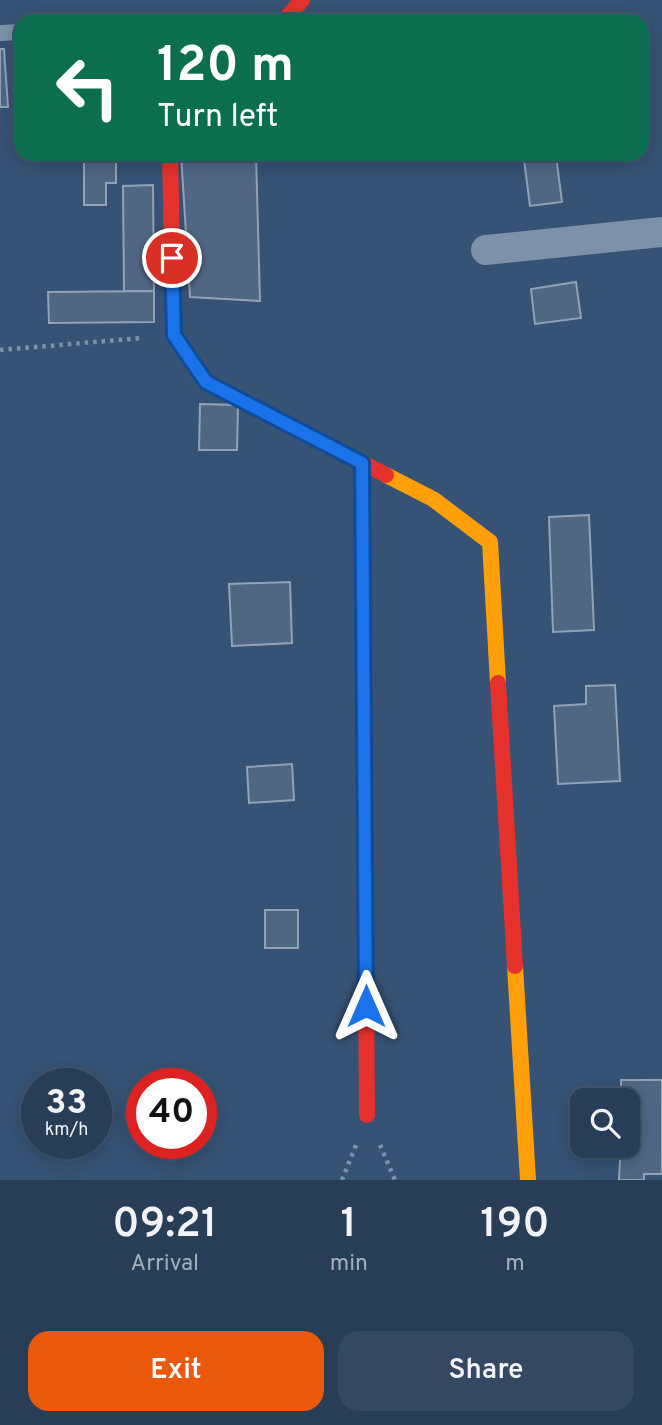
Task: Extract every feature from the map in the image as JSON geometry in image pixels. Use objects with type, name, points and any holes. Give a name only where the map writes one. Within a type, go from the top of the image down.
[{"type":"street","points":[[290,14],[302,0]]},
{"type":"street","points":[[170,161],[174,335],[206,382],[433,499],[490,542],[528,1180]]},
{"type":"street","points":[[486,250],[662,232]]},
{"type":"street","points":[[362,463],[367,1115]]},
{"type":"path","points":[[0,351],[174,335]]},
{"type":"building","points":[[0,49],[4,49],[8,107],[0,107]]},
{"type":"building","points":[[84,161],[116,161],[116,183],[106,183],[106,205],[84,205]]},
{"type":"building","points":[[181,161],[256,161],[260,301],[190,297]]},
{"type":"building","points":[[524,161],[557,161],[562,202],[530,206]]},
{"type":"building","points":[[153,185],[154,291],[124,291],[123,186]]},
{"type":"building","points":[[576,282],[581,318],[535,324],[531,289]]},
{"type":"building","points":[[154,291],[154,322],[49,323],[48,292]]},
{"type":"building","points":[[200,404],[238,405],[237,450],[199,450]]},
{"type":"building","points":[[589,515],[594,630],[553,632],[549,517]]},
{"type":"building","points":[[290,582],[292,643],[232,646],[229,584]]},
{"type":"building","points":[[615,685],[620,781],[558,784],[554,706],[586,704],[586,686]]},
{"type":"building","points":[[292,764],[294,800],[249,803],[247,767]]},
{"type":"building","points":[[265,910],[298,910],[298,948],[265,948]]},
{"type":"building","points":[[621,1080],[662,1080],[662,1174],[644,1174],[644,1180],[619,1180],[620,1159],[595,1159],[640,1158],[640,1088],[621,1088]]},
{"type":"traffic: fast","points":[[362,462],[365,831]]},
{"type":"traffic: slow","points":[[386,475],[433,499],[490,542],[498,683]]},
{"type":"traffic: slow","points":[[515,966],[528,1180]]},
{"type":"traffic: jam","points":[[290,14],[302,0]]},
{"type":"traffic: jam","points":[[170,161],[174,335],[206,382],[386,475]]},
{"type":"traffic: jam","points":[[498,683],[515,966]]},
{"type":"traffic: jam","points":[[365,831],[367,1115]]},
{"type":"route","points":[[172,258],[174,335],[206,382],[362,463],[366,1006]]}]
